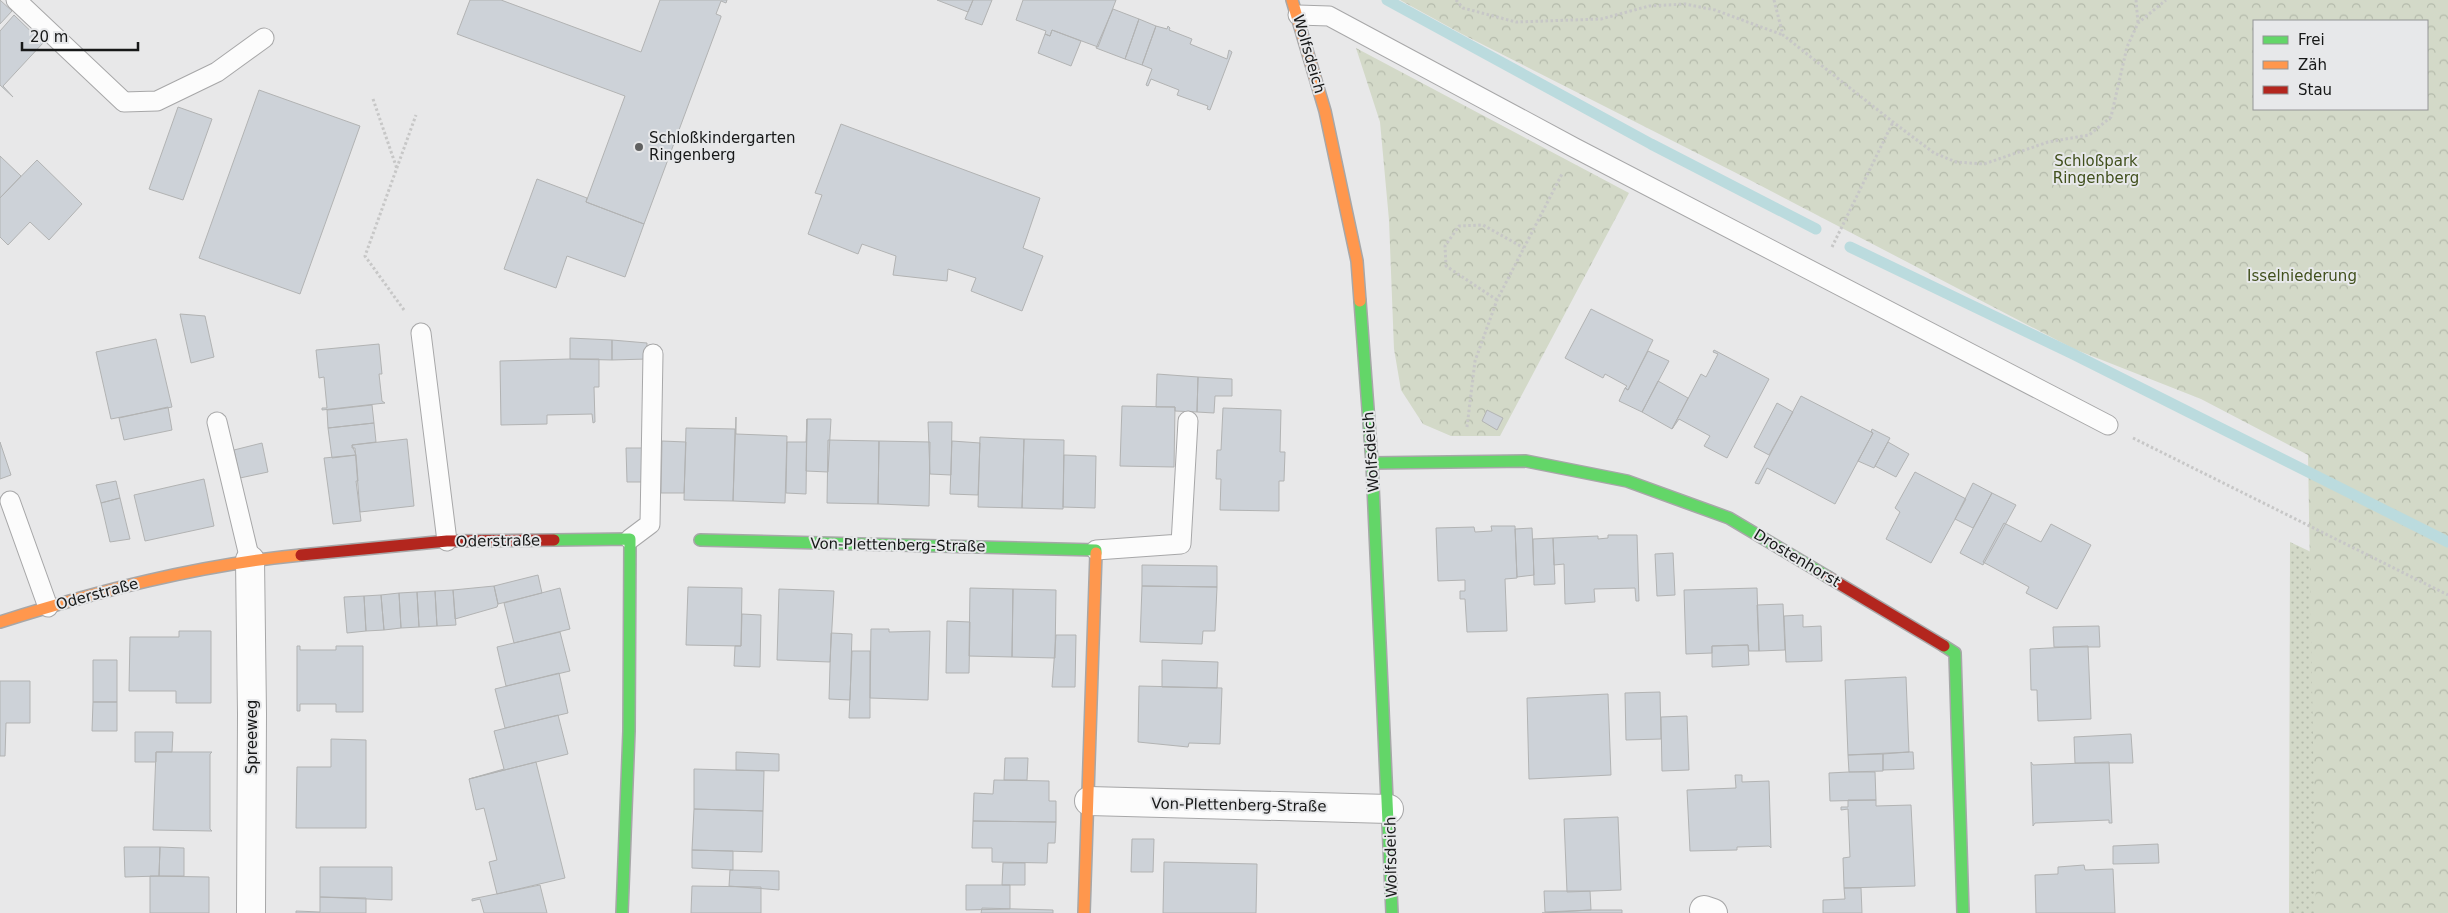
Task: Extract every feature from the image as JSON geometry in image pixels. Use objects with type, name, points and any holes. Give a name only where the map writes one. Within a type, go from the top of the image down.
[{"type":"street","name":"Wolfsdeich","points":[[1295,7],[1326,112],[1357,261],[1372,463],[1390,808],[1392,913]]},
{"type":"street","name":"Drostenhorst","points":[[1372,463],[1463,460],[1526,461],[1627,481],[1729,518],[1955,653],[1963,913]]},
{"type":"street","name":"Oderstraße","points":[[0,622],[153,579],[250,560],[447,541],[630,539]]},
{"type":"street","points":[[622,913],[629,731],[630,539]]},
{"type":"street","name":"Von-Plettenberg-Straße","points":[[700,540],[1096,550]]},
{"type":"street","points":[[1084,913],[1096,550]]},
{"type":"street","name":"Spreeweg","points":[[250,560],[252,714],[250,913]]},
{"type":"street","name":"Von-Plettenberg-Straße","points":[[1089,801],[1390,808]]},
{"type":"lane","points":[[16,0],[124,102],[157,101],[217,72],[264,38]]},
{"type":"lane","points":[[1295,7],[1330,16],[1576,148],[2108,425]]},
{"type":"lane","points":[[421,333],[447,541]]},
{"type":"lane","points":[[630,539],[650,524],[653,354]]},
{"type":"lane","name":"Von-Plettenberg-Straße","points":[[1096,550],[1182,544],[1188,421]]},
{"type":"lane","points":[[217,422],[250,560]]},
{"type":"lane","points":[[10,501],[48,607]]},
{"type":"path","points":[[1456,0],[1464,8],[1516,22],[1602,19],[1649,6],[1686,4],[1715,10],[1783,35],[1934,153],[1956,162],[1984,164],[2048,142],[2089,135],[2111,117],[2127,47],[2138,22],[2166,0]]},
{"type":"path","points":[[1774,0],[1783,35]]},
{"type":"path","points":[[2136,0],[2138,22]]},
{"type":"path","points":[[373,99],[397,170]]},
{"type":"path","points":[[416,115],[365,256],[421,333]]},
{"type":"path","points":[[1819,273],[1893,122]]},
{"type":"path","points":[[1463,460],[1475,361],[1497,300],[1576,148]]},
{"type":"path","points":[[1497,300],[1446,266],[1446,246],[1459,226],[1483,225],[1524,248]]},
{"type":"path","points":[[2108,425],[2448,595]]},
{"type":"green space","name":"Schloßpark Ringenberg","points":[[1400,0],[2448,0],[2448,913],[2316,913],[2308,455],[2201,399],[2074,349],[1746,178],[1462,34]]},
{"type":"green space","points":[[1356,48],[1629,193],[1500,436],[1451,436],[1423,424],[1401,390],[1394,349],[1389,220],[1380,122]]},
{"type":"green space","points":[[2290,542],[2448,617],[2448,913],[2289,913]]},
{"type":"building","points":[[0,0],[12,11],[0,24]]},
{"type":"building","name":"Schloßkindergarten Ringenberg","points":[[470,0],[501,0],[641,52],[660,0],[727,0],[726,3],[721,1],[716,14],[721,17],[644,224],[586,202],[625,96],[457,34]]},
{"type":"building","points":[[937,0],[973,0],[968,12]]},
{"type":"building","points":[[973,0],[992,0],[982,25],[965,19]]},
{"type":"building","points":[[1023,0],[1116,0],[1098,47],[1052,30],[1050,36],[1045,34],[1046,31],[1016,20]]},
{"type":"building","points":[[1113,9],[1139,19],[1125,59],[1096,48]]},
{"type":"building","points":[[14,15],[43,43],[3,86],[13,97],[0,85],[0,31]]},
{"type":"building","points":[[1139,19],[1156,26],[1142,65],[1125,59]]},
{"type":"building","points":[[1156,26],[1167,29],[1168,26],[1169,30],[1192,39],[1190,44],[1227,59],[1229,50],[1232,52],[1210,110],[1207,109],[1208,106],[1177,95],[1179,90],[1151,79],[1148,86],[1146,85],[1152,69],[1142,65]]},
{"type":"building","points":[[1052,30],[1081,41],[1071,66],[1038,53],[1045,34],[1050,36]]},
{"type":"building","points":[[259,90],[360,126],[300,294],[199,258]]},
{"type":"building","points":[[178,107],[212,119],[183,200],[149,189]]},
{"type":"building","points":[[841,124],[1040,198],[1023,248],[1043,256],[1022,311],[971,291],[976,278],[948,269],[947,281],[893,275],[896,256],[862,244],[858,254],[808,234],[822,195],[815,193]]},
{"type":"building","points":[[0,156],[21,176],[0,198]]},
{"type":"building","points":[[37,160],[82,204],[49,240],[30,222],[8,245],[0,237],[0,198]]},
{"type":"building","points":[[537,179],[587,198],[586,202],[644,224],[625,277],[567,256],[556,288],[504,269]]},
{"type":"building","points":[[1591,309],[1653,340],[1628,390],[1625,388],[1627,386],[1605,374],[1603,378],[1565,358]]},
{"type":"building","points":[[180,314],[205,316],[214,357],[191,363]]},
{"type":"building","points":[[570,338],[612,340],[612,360],[570,359]]},
{"type":"building","points":[[156,339],[172,407],[111,419],[96,352]]},
{"type":"building","points":[[612,340],[647,343],[647,359],[612,360]]},
{"type":"building","points":[[379,344],[382,374],[379,374],[382,401],[385,403],[322,410],[322,408],[327,408],[324,377],[319,378],[316,350]]},
{"type":"building","points":[[1714,350],[1769,379],[1727,458],[1704,446],[1710,436],[1679,419],[1672,429],[1701,374],[1706,377],[1718,354],[1713,352]]},
{"type":"building","points":[[1648,351],[1669,361],[1642,412],[1619,401],[1625,388],[1628,390]]},
{"type":"building","points":[[599,359],[599,387],[594,387],[595,422],[593,423],[592,414],[547,415],[547,424],[501,425],[500,361]]},
{"type":"building","points":[[1157,374],[1198,377],[1197,412],[1175,411],[1175,407],[1156,407]]},
{"type":"building","points":[[1198,377],[1232,379],[1232,396],[1215,396],[1214,413],[1197,412]]},
{"type":"building","points":[[1658,381],[1688,398],[1672,429],[1642,412]]},
{"type":"building","points":[[1801,396],[1873,433],[1835,504],[1767,468],[1759,484],[1755,483]]},
{"type":"building","points":[[1777,403],[1793,412],[1769,455],[1754,447]]},
{"type":"building","points":[[372,405],[374,423],[328,428],[327,410]]},
{"type":"building","points":[[1122,406],[1175,407],[1174,467],[1120,466]]},
{"type":"building","points":[[168,407],[172,430],[124,440],[119,418]]},
{"type":"building","points":[[1223,408],[1281,410],[1280,452],[1285,452],[1284,481],[1279,481],[1279,511],[1220,510],[1221,479],[1216,479],[1217,450],[1221,450]]},
{"type":"building","points":[[1487,410],[1503,418],[1497,430],[1482,421]]},
{"type":"building","points":[[736,417],[736,434],[787,436],[785,503],[733,501]]},
{"type":"building","points":[[807,419],[831,419],[828,472],[806,471]]},
{"type":"building","points":[[807,419],[806,494],[786,493],[787,442],[806,442]]},
{"type":"building","points":[[928,422],[952,422],[951,475],[930,474]]},
{"type":"building","points":[[374,423],[376,442],[352,445],[356,455],[332,458],[328,428]]},
{"type":"building","points":[[686,428],[735,429],[733,501],[684,500]]},
{"type":"building","points":[[1872,429],[1890,438],[1874,468],[1858,461],[1873,433],[1871,432]]},
{"type":"building","points":[[980,437],[1024,439],[1022,508],[978,507]]},
{"type":"building","points":[[407,439],[414,506],[360,512],[355,448],[352,448],[352,445]]},
{"type":"building","points":[[1024,439],[1064,440],[1063,509],[1022,508]]},
{"type":"building","points":[[828,440],[879,441],[878,504],[827,503]]},
{"type":"building","points":[[662,441],[686,442],[684,493],[661,493]]},
{"type":"building","points":[[879,441],[930,442],[929,506],[878,504]]},
{"type":"building","points":[[952,441],[980,443],[978,495],[950,494]]},
{"type":"building","points":[[0,442],[11,475],[0,479]]},
{"type":"building","points":[[1888,442],[1909,454],[1896,477],[1875,466]]},
{"type":"building","points":[[262,443],[268,472],[240,478],[234,450]]},
{"type":"building","points":[[626,448],[645,448],[645,482],[627,482]]},
{"type":"building","points":[[356,455],[358,481],[356,481],[361,521],[333,524],[324,458]]},
{"type":"building","points":[[1064,455],[1096,456],[1095,508],[1063,507]]},
{"type":"building","points":[[1915,472],[1966,499],[1931,563],[1886,539],[1900,512],[1895,508]]},
{"type":"building","points":[[204,479],[214,526],[145,541],[134,495]]},
{"type":"building","points":[[116,481],[120,498],[101,503],[96,485]]},
{"type":"building","points":[[1973,483],[1992,493],[1973,528],[1955,519]]},
{"type":"building","points":[[1992,493],[2016,505],[1983,565],[1960,553]]},
{"type":"building","points":[[120,498],[130,539],[110,542],[101,503]]},
{"type":"building","points":[[2004,523],[2041,542],[2051,524],[2091,545],[2057,609],[2026,593],[2029,587],[1983,562]]},
{"type":"building","points":[[1491,526],[1515,526],[1517,578],[1505,579],[1507,631],[1467,632],[1465,599],[1460,599],[1460,591],[1465,591],[1465,580],[1438,581],[1436,528],[1474,527],[1475,532],[1492,531]]},
{"type":"building","points":[[1532,528],[1534,575],[1517,577],[1515,529]]},
{"type":"building","points":[[1608,535],[1637,535],[1639,601],[1636,601],[1635,588],[1594,589],[1595,602],[1565,604],[1564,564],[1554,565],[1553,538],[1598,536],[1598,539],[1608,538]]},
{"type":"building","points":[[1553,538],[1555,584],[1534,585],[1533,539]]},
{"type":"building","points":[[1673,553],[1675,595],[1657,596],[1655,554]]},
{"type":"building","points":[[1142,565],[1217,566],[1217,587],[1142,586]]},
{"type":"building","points":[[538,575],[542,593],[498,604],[494,586]]},
{"type":"building","points":[[494,586],[497,607],[455,619],[453,590]]},
{"type":"building","points":[[1142,586],[1217,587],[1215,631],[1203,631],[1202,644],[1140,642]]},
{"type":"building","points":[[688,587],[742,588],[741,646],[686,645]]},
{"type":"building","points":[[560,588],[570,629],[514,643],[504,603]]},
{"type":"building","points":[[970,588],[1013,589],[1012,657],[969,656]]},
{"type":"building","points":[[1757,588],[1759,651],[1749,651],[1748,645],[1712,646],[1712,653],[1686,654],[1684,590]]},
{"type":"building","points":[[779,589],[834,591],[830,662],[777,660]]},
{"type":"building","points":[[1013,589],[1056,590],[1055,658],[1012,657]]},
{"type":"building","points":[[453,590],[456,625],[437,626],[435,591]]},
{"type":"building","points":[[435,591],[437,626],[419,627],[417,592]]},
{"type":"building","points":[[417,592],[419,627],[401,628],[399,593]]},
{"type":"building","points":[[399,593],[401,628],[384,630],[381,595]]},
{"type":"building","points":[[381,595],[384,630],[366,631],[364,596]]},
{"type":"building","points":[[364,596],[366,631],[347,633],[344,597]]},
{"type":"building","points":[[1783,604],[1785,650],[1759,651],[1757,605]]},
{"type":"building","points":[[742,614],[761,615],[760,667],[734,666],[735,646],[741,646]]},
{"type":"building","points":[[1803,615],[1803,627],[1821,626],[1822,661],[1786,662],[1784,616]]},
{"type":"building","points":[[947,621],[970,622],[969,673],[946,673]]},
{"type":"building","points":[[2099,626],[2100,647],[2054,647],[2053,627]]},
{"type":"building","points":[[871,629],[889,629],[889,632],[930,631],[928,700],[870,698]]},
{"type":"building","points":[[179,631],[211,631],[211,703],[176,703],[176,691],[129,691],[130,637],[179,637]]},
{"type":"building","points":[[560,632],[570,671],[506,686],[497,647]]},
{"type":"building","points":[[831,633],[852,634],[850,700],[829,699]]},
{"type":"building","points":[[1056,635],[1076,635],[1075,687],[1052,687]]},
{"type":"building","points":[[1748,645],[1749,665],[1712,667],[1712,646]]},
{"type":"building","points":[[297,646],[300,646],[300,650],[336,650],[336,646],[363,646],[363,712],[336,712],[336,704],[300,704],[300,711],[297,711]]},
{"type":"building","points":[[2088,646],[2091,719],[2038,721],[2037,690],[2031,690],[2030,649]]},
{"type":"building","points":[[852,651],[870,651],[870,718],[849,718]]},
{"type":"building","points":[[93,660],[117,660],[117,702],[93,702]]},
{"type":"building","points":[[1162,660],[1218,662],[1217,688],[1162,687]]},
{"type":"building","points":[[559,673],[568,713],[505,728],[495,689]]},
{"type":"building","points":[[1906,677],[1909,752],[1848,755],[1845,680]]},
{"type":"building","points":[[0,681],[30,681],[30,723],[6,723],[5,756],[0,756]]},
{"type":"building","points":[[1139,686],[1222,688],[1220,744],[1189,743],[1188,747],[1138,742]]},
{"type":"building","points":[[1660,692],[1661,739],[1626,740],[1625,693]]},
{"type":"building","points":[[1608,694],[1611,775],[1529,779],[1527,698]]},
{"type":"building","points":[[93,702],[117,702],[117,731],[92,731]]},
{"type":"building","points":[[558,715],[568,754],[469,779],[504,769],[494,731]]},
{"type":"building","points":[[1687,716],[1689,770],[1662,771],[1661,717]]},
{"type":"building","points":[[135,732],[173,732],[172,752],[156,752],[156,762],[135,762]]},
{"type":"building","points":[[2131,734],[2133,763],[2075,763],[2074,737]]},
{"type":"building","points":[[331,739],[366,740],[366,828],[296,828],[297,767],[331,767]]},
{"type":"building","points":[[156,752],[212,752],[210,754],[210,829],[212,831],[153,830]]},
{"type":"building","points":[[736,752],[779,754],[779,771],[736,770]]},
{"type":"building","points":[[1913,752],[1914,769],[1883,770],[1883,754]]},
{"type":"building","points":[[1883,754],[1883,771],[1849,772],[1848,755]]},
{"type":"building","points":[[1005,758],[1028,758],[1027,780],[1004,780]]},
{"type":"building","points":[[536,762],[565,878],[497,894],[489,862],[497,860],[484,808],[476,810],[469,779]]},
{"type":"building","points":[[2031,762],[2033,765],[2109,762],[2112,823],[2109,823],[2109,820],[2035,823],[2033,826]]},
{"type":"building","points":[[694,769],[764,771],[763,811],[694,809]]},
{"type":"building","points":[[1875,772],[1876,800],[1830,801],[1829,773]]},
{"type":"building","points":[[1735,775],[1742,775],[1742,782],[1769,781],[1771,848],[1769,846],[1737,847],[1737,850],[1690,851],[1687,790],[1736,788]]},
{"type":"building","points":[[994,780],[1049,781],[1049,801],[1056,801],[1056,822],[973,821],[974,793],[993,794]]},
{"type":"building","points":[[1848,800],[1876,800],[1876,806],[1911,805],[1915,886],[1844,888],[1843,858],[1850,857],[1848,809],[1841,810],[1841,807],[1848,807]]},
{"type":"building","points":[[694,809],[763,811],[762,852],[692,850]]},
{"type":"building","points":[[1618,817],[1621,890],[1567,892],[1564,819]]},
{"type":"building","points":[[973,821],[1056,822],[1055,843],[1048,843],[1047,863],[992,862],[992,848],[972,848]]},
{"type":"building","points":[[1132,839],[1154,839],[1153,872],[1131,872]]},
{"type":"building","points":[[2158,844],[2159,863],[2113,864],[2113,846]]},
{"type":"building","points":[[124,847],[160,847],[159,876],[125,877]]},
{"type":"building","points":[[160,847],[184,848],[184,876],[159,876]]},
{"type":"building","points":[[692,850],[733,851],[733,870],[692,868]]},
{"type":"building","points":[[1164,862],[1257,864],[1256,913],[1163,913]]},
{"type":"building","points":[[1003,863],[1025,863],[1025,885],[1002,885]]},
{"type":"building","points":[[2084,865],[2085,870],[2113,869],[2115,913],[2036,913],[2035,875],[2058,874],[2058,867]]},
{"type":"building","points":[[320,867],[392,867],[392,900],[320,897]]},
{"type":"building","points":[[730,870],[779,871],[779,890],[729,886]]},
{"type":"building","points":[[150,876],[209,877],[209,913],[150,913]]},
{"type":"building","points":[[540,885],[547,913],[484,913],[480,899],[472,901],[472,899]]},
{"type":"building","points":[[966,885],[1010,885],[1010,909],[966,910]]},
{"type":"building","points":[[692,886],[761,887],[761,913],[691,913]]},
{"type":"building","points":[[1844,888],[1861,888],[1862,913],[1823,913],[1823,900],[1845,899]]},
{"type":"building","points":[[1544,891],[1590,891],[1591,910],[1545,912]]},
{"type":"building","points":[[320,897],[366,898],[366,913],[296,913],[296,911],[320,912]]},
{"type":"building","points":[[982,908],[1053,910],[1053,913],[981,913]]},
{"type":"building","points":[[1622,910],[1622,913],[1542,913]]},
{"type":"waterway","points":[[1387,0],[1651,144],[1816,229]]},
{"type":"waterway","points":[[1850,247],[2073,354],[2448,542]]},
{"type":"traffic: fast","points":[[1360,301],[1372,463],[1392,913]]},
{"type":"traffic: fast","points":[[1372,463],[1526,461],[1627,481],[1729,518],[1828,577]]},
{"type":"traffic: fast","points":[[554,540],[630,539],[629,731],[622,913]]},
{"type":"traffic: fast","points":[[700,540],[1096,550],[1096,553]]},
{"type":"traffic: fast","points":[[1944,646],[1955,653],[1963,913]]},
{"type":"traffic: slow","points":[[1292,0],[1325,111],[1357,261],[1360,301]]},
{"type":"traffic: slow","points":[[1084,913],[1096,553]]},
{"type":"traffic: slow","points":[[0,622],[111,590],[186,572],[263,559],[301,555]]},
{"type":"traffic: jam","points":[[301,555],[447,541],[554,540]]},
{"type":"traffic: jam","points":[[1828,577],[1944,646]]},
{"type":"place","name":"Schloßkindergarten Ringenberg","points":[[639,147]]},
{"type":"park label","name":"Isselniederung","points":[[2302,276]]}]
